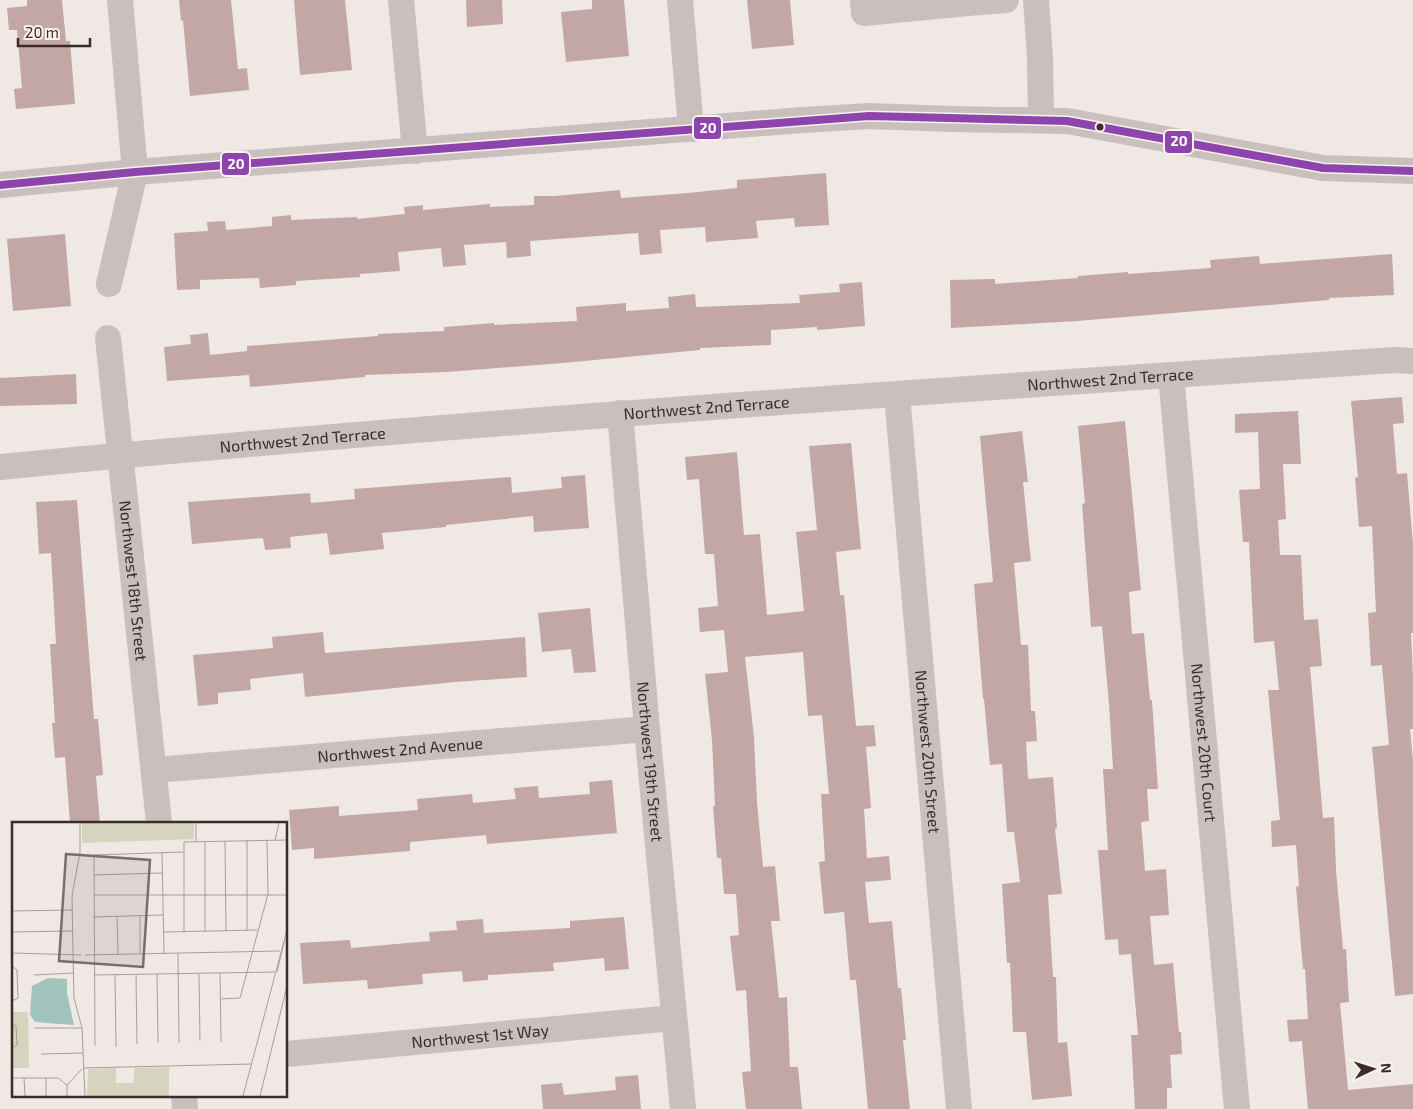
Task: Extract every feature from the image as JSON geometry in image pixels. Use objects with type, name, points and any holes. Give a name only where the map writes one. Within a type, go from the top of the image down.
[{"type":"street","points":[[109,284],[134,172],[120,0]]},
{"type":"street","points":[[401,0],[415,151]]},
{"type":"street","points":[[680,0],[691,129]]},
{"type":"street","points":[[863,0],[864,13],[1006,0]]},
{"type":"street","points":[[1036,0],[1040,57],[1041,120]]},
{"type":"street","points":[[0,185],[134,172],[869,116],[1068,121],[1323,168],[1413,171]]},
{"type":"street","name":"Northwest 18th Street","points":[[108,338],[155,770],[159,822]]},
{"type":"street","name":"Northwest 2nd Terrace","points":[[0,467],[121,455],[620,414],[1395,360],[1413,361]]},
{"type":"street","name":"Northwest 20th Court","points":[[1171,375],[1237,1109]]},
{"type":"street","name":"Northwest 20th Street","points":[[897,394],[959,1109]]},
{"type":"street","name":"Northwest 19th Street","points":[[620,414],[647,729],[683,1109]]},
{"type":"street","name":"Northwest 2nd Avenue","points":[[155,770],[647,729]]},
{"type":"street","name":"Northwest 1st Way","points":[[288,1054],[674,1018]]},
{"type":"street","points":[[184,1096],[185,1109]]},
{"type":"building","points":[[27,0],[62,0],[66,41],[70,41],[75,104],[16,109],[14,89],[22,88],[17,30],[9,30],[7,8],[27,6]]},
{"type":"building","points":[[179,0],[231,0],[238,69],[247,68],[249,90],[190,96],[183,20],[181,21]]},
{"type":"building","points":[[294,0],[345,0],[352,70],[300,75]]},
{"type":"building","points":[[466,0],[502,0],[503,24],[467,27]]},
{"type":"building","points":[[592,0],[624,0],[629,56],[566,62],[561,12],[592,9]]},
{"type":"building","points":[[747,0],[790,0],[794,45],[752,49]]},
{"type":"building","points":[[826,173],[829,225],[795,227],[794,218],[756,221],[758,238],[706,242],[705,227],[660,230],[662,253],[640,255],[638,233],[530,241],[531,256],[507,258],[506,242],[464,245],[466,265],[443,267],[441,248],[398,252],[400,271],[360,274],[360,277],[296,281],[296,285],[260,288],[259,278],[200,280],[200,289],[177,290],[174,233],[208,231],[207,222],[225,221],[226,230],[272,226],[272,217],[291,215],[291,220],[357,217],[357,219],[405,214],[404,207],[423,205],[423,210],[490,204],[490,207],[534,205],[534,196],[620,190],[621,198],[688,193],[737,188],[737,180]]},
{"type":"building","points":[[65,234],[71,306],[13,311],[7,239]]},
{"type":"building","points":[[1392,254],[1394,295],[1329,298],[1329,300],[1077,321],[951,328],[950,280],[995,279],[995,284],[1128,272],[1128,274],[1211,268],[1210,260],[1259,256],[1260,264]]},
{"type":"building","points":[[862,282],[865,326],[817,330],[817,327],[771,330],[771,345],[700,348],[700,350],[563,363],[447,372],[365,375],[365,377],[250,387],[249,375],[167,381],[164,347],[191,344],[190,335],[208,333],[210,355],[247,351],[247,346],[378,336],[378,334],[444,331],[444,327],[494,323],[494,325],[577,321],[576,307],[626,303],[626,311],[669,308],[668,297],[695,294],[696,307],[800,303],[799,295],[840,292],[839,284]]},
{"type":"building","points":[[76,374],[77,404],[0,406],[0,378]]},
{"type":"building","points":[[1402,397],[1404,423],[1393,424],[1397,474],[1407,473],[1413,544],[1413,633],[1411,633],[1413,729],[1410,729],[1413,761],[1413,994],[1395,996],[1372,747],[1389,745],[1382,665],[1371,666],[1368,613],[1376,612],[1372,526],[1359,527],[1355,478],[1358,477],[1351,401]]},
{"type":"building","points":[[1298,411],[1301,464],[1283,464],[1286,519],[1278,520],[1280,555],[1301,555],[1304,620],[1318,619],[1322,666],[1310,667],[1323,818],[1334,817],[1336,870],[1343,949],[1346,949],[1349,1002],[1340,1003],[1348,1090],[1413,1084],[1413,1109],[1308,1109],[1302,1041],[1289,1042],[1287,1020],[1308,1019],[1305,969],[1303,969],[1296,887],[1299,886],[1296,845],[1272,847],[1271,821],[1280,820],[1268,690],[1279,690],[1274,641],[1254,643],[1249,542],[1243,542],[1239,490],[1260,489],[1258,432],[1235,433],[1235,414]]},
{"type":"building","points":[[1125,421],[1141,590],[1129,592],[1132,634],[1144,633],[1150,700],[1152,700],[1158,789],[1147,789],[1149,821],[1141,822],[1145,871],[1166,869],[1169,915],[1150,916],[1154,965],[1173,963],[1179,1032],[1181,1032],[1182,1054],[1170,1055],[1172,1088],[1167,1088],[1167,1109],[1135,1109],[1131,1035],[1138,1035],[1131,954],[1119,955],[1118,939],[1105,940],[1098,850],[1108,850],[1103,769],[1113,769],[1102,626],[1091,627],[1082,504],[1085,503],[1078,426]]},
{"type":"building","points":[[1022,431],[1028,482],[1023,482],[1031,561],[1014,563],[1021,645],[1028,645],[1031,711],[1035,711],[1037,741],[1026,742],[1028,779],[1053,777],[1057,828],[1055,829],[1062,894],[1048,895],[1053,977],[1056,977],[1058,1043],[1067,1042],[1072,1096],[1032,1100],[1026,1032],[1013,1032],[1010,963],[1007,963],[1002,884],[1020,882],[1014,832],[1007,832],[1002,764],[990,765],[974,584],[993,582],[980,436]]},
{"type":"building","points":[[851,443],[861,549],[836,552],[840,595],[844,595],[856,726],[874,725],[876,746],[866,747],[871,808],[864,809],[867,858],[889,856],[891,880],[865,882],[869,923],[892,921],[898,988],[901,988],[906,1040],[903,1040],[910,1109],[868,1109],[856,980],[850,980],[844,912],[824,914],[819,862],[825,861],[821,794],[829,794],[822,715],[808,716],[803,652],[745,657],[754,737],[763,867],[775,866],[780,921],[771,921],[779,998],[787,997],[790,1067],[798,1067],[802,1109],[746,1109],[742,1072],[751,1071],[746,990],[736,991],[730,936],[739,935],[736,894],[724,894],[721,858],[717,858],[713,806],[715,806],[712,740],[705,674],[728,672],[724,630],[700,632],[698,608],[718,606],[714,554],[705,554],[699,479],[687,480],[685,457],[737,452],[744,535],[760,534],[767,615],[804,611],[796,532],[817,530],[809,446]]},
{"type":"building","points":[[585,475],[589,528],[534,532],[533,516],[446,525],[446,527],[382,533],[384,549],[330,555],[327,533],[290,537],[291,548],[265,550],[263,538],[192,544],[188,502],[310,493],[311,503],[355,499],[354,489],[511,477],[512,493],[562,488],[561,477]]},
{"type":"building","points":[[77,500],[94,719],[98,719],[103,775],[96,776],[100,822],[70,822],[65,757],[55,758],[52,723],[55,723],[50,644],[56,644],[51,553],[39,554],[36,502]]},
{"type":"building","points":[[590,608],[596,672],[574,673],[571,649],[542,652],[538,613]]},
{"type":"building","points":[[323,632],[325,653],[525,637],[527,677],[305,697],[303,673],[250,679],[251,690],[218,693],[218,704],[198,706],[193,655],[273,648],[272,637]]},
{"type":"building","points":[[612,780],[617,833],[487,844],[486,835],[410,842],[410,851],[314,859],[314,848],[292,850],[289,810],[339,806],[339,816],[418,810],[417,799],[472,794],[473,803],[516,799],[514,788],[538,786],[539,798],[590,794],[589,782]]},
{"type":"building","points":[[624,917],[629,969],[605,971],[604,958],[553,963],[554,971],[488,975],[488,980],[463,982],[462,971],[422,974],[423,984],[368,989],[367,980],[303,984],[300,943],[350,940],[351,948],[430,941],[429,932],[457,930],[456,921],[483,919],[484,933],[570,928],[570,921]]},
{"type":"building","points":[[638,1075],[641,1109],[543,1109],[541,1085],[562,1083],[564,1095],[616,1090],[615,1077]]},
{"type":"transit line","name":"20","points":[[0,185],[135,172],[869,116],[1067,121],[1323,168],[1413,171]]}]
